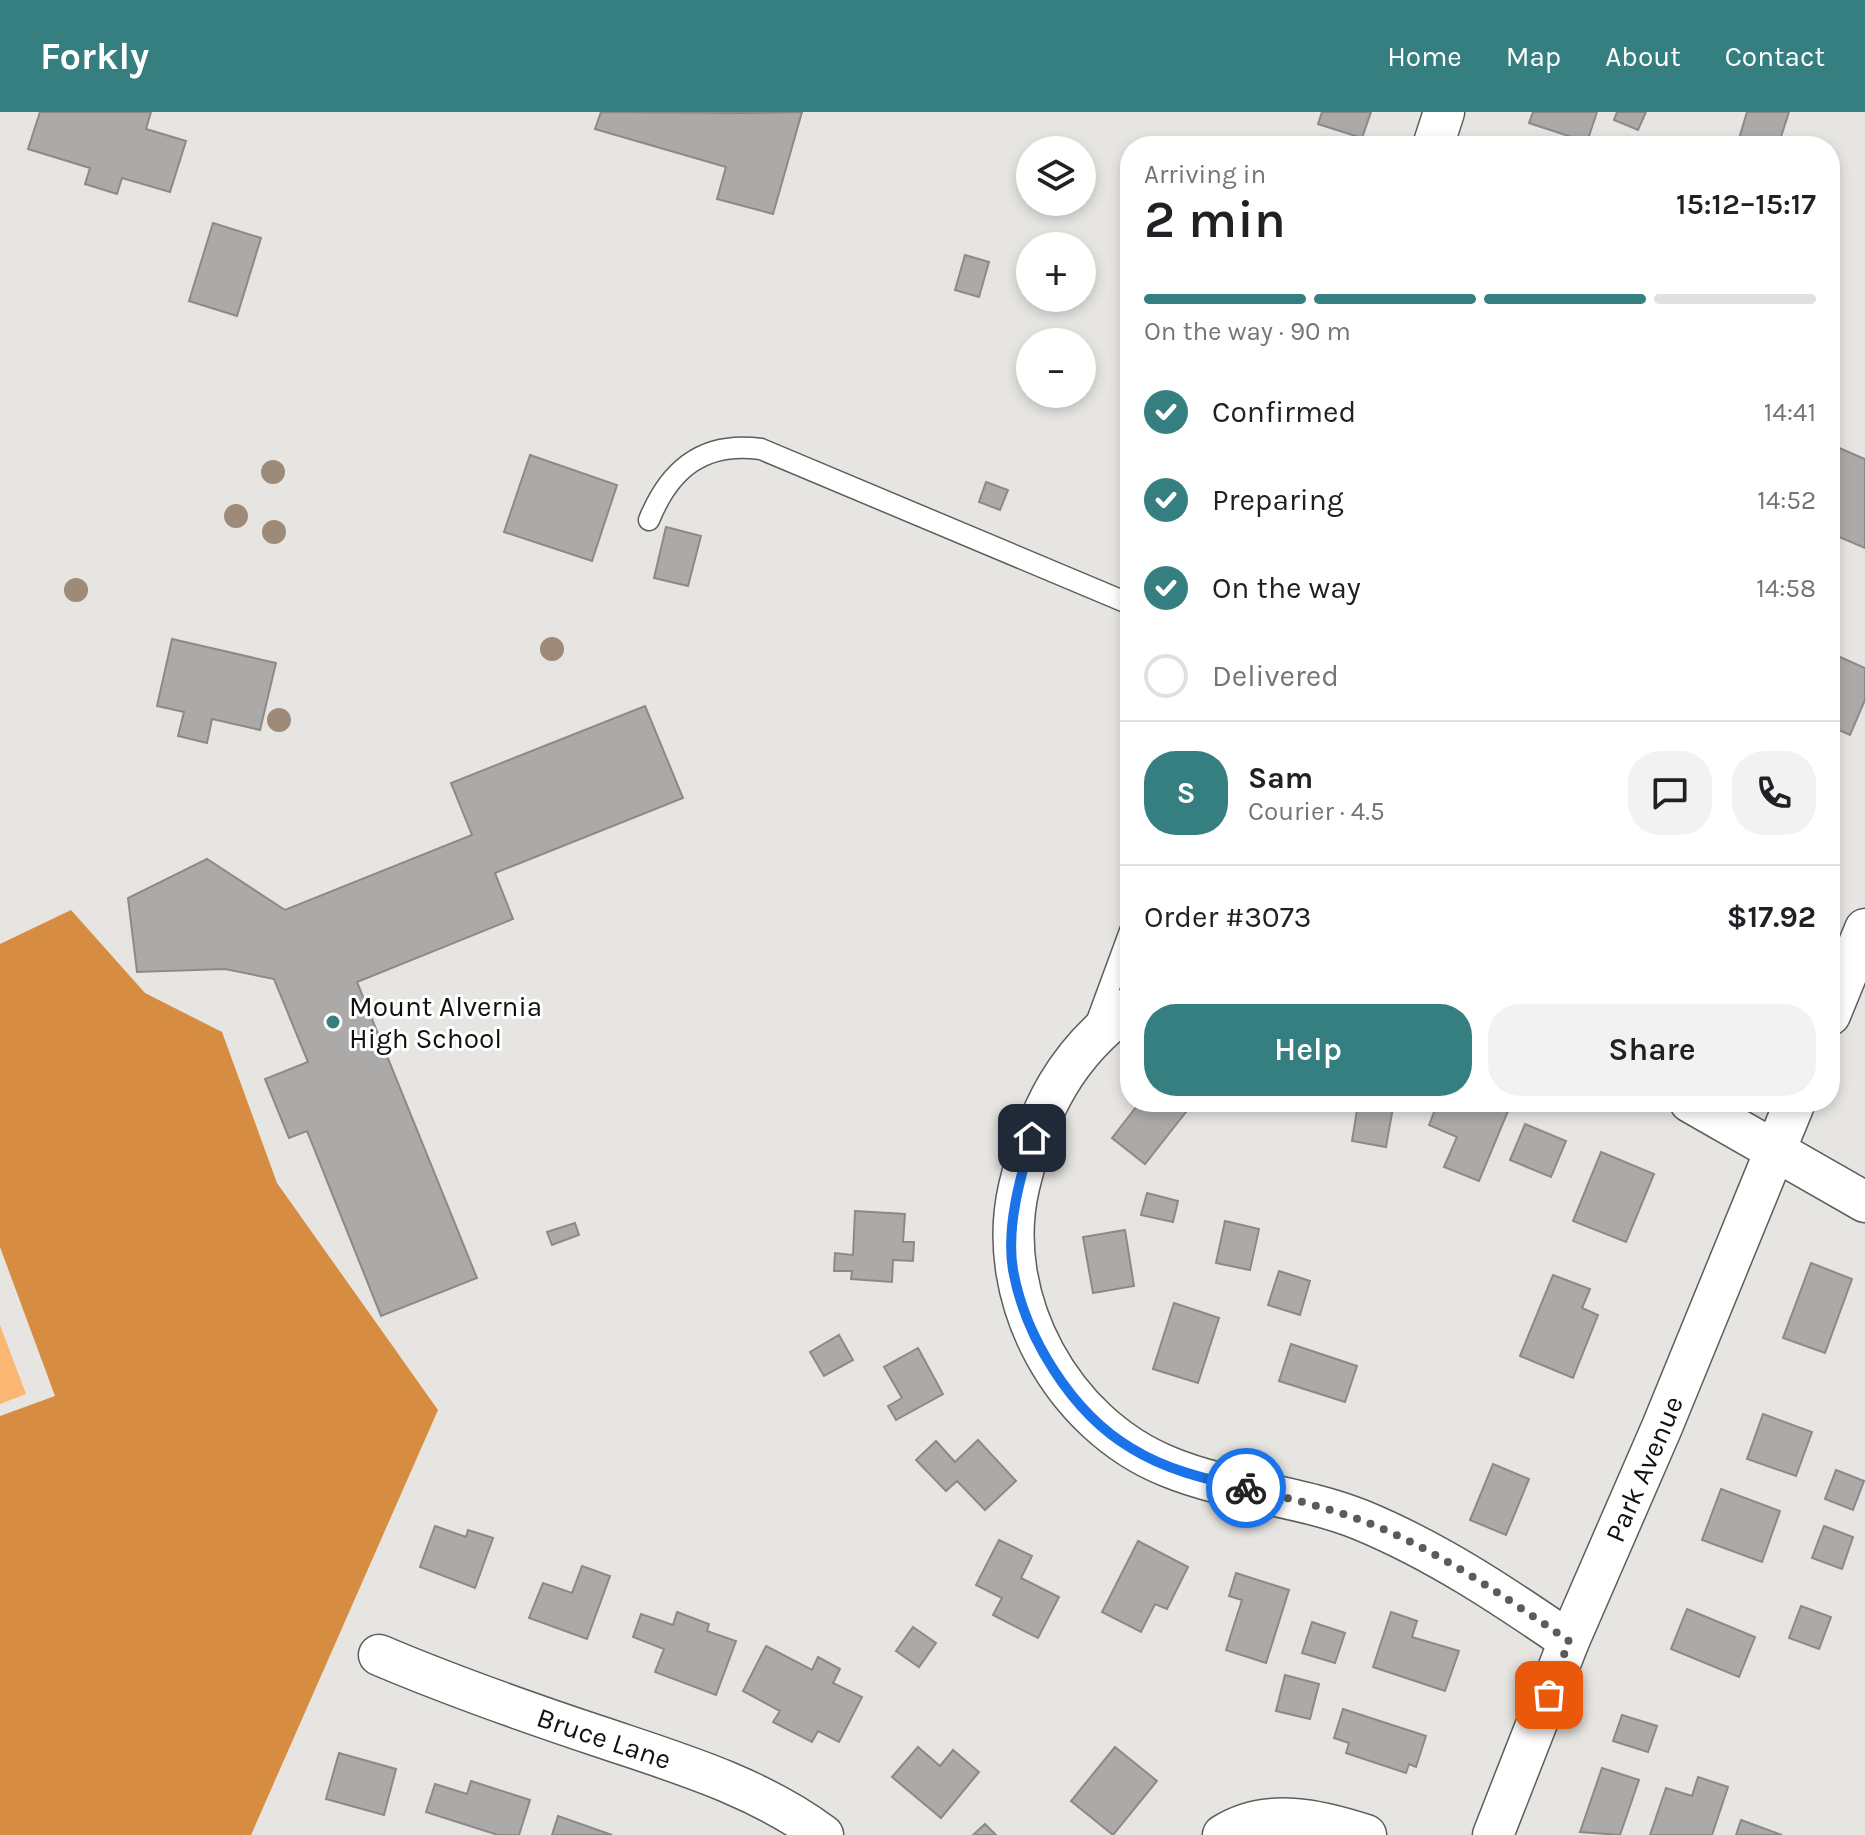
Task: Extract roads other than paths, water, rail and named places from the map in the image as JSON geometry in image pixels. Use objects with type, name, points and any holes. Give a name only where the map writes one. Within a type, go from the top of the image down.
[{"type":"street","points":[[1436,136],[1444,112]]},
{"type":"street","points":[[1840,990],[1865,929]]},
{"type":"street","points":[[1120,1015],[1089,1041],[1038,1118],[1017,1197],[1013,1269],[1026,1312],[1045,1354],[1068,1389],[1094,1419],[1130,1448],[1169,1467],[1359,1519],[1488,1585],[1569,1641]]},
{"type":"street","points":[[1708,1112],[1865,1202]]},
{"type":"street","name":"Park Avenue","points":[[1493,1835],[1569,1641],[1791,1112]]},
{"type":"street","name":"Bruce Lane","points":[[379,1655],[464,1691],[738,1785],[798,1816],[823,1835]]},
{"type":"street","points":[[1223,1835],[1234,1828],[1286,1816],[1333,1824],[1366,1835]]},
{"type":"lane","points":[[649,520],[664,490],[686,465],[727,446],[761,449],[1120,600]]},
{"type":"lane","points":[[1089,1041],[1120,958]]},
{"type":"place","name":"Mount Alvernia High School","points":[[333,1022]]}]
